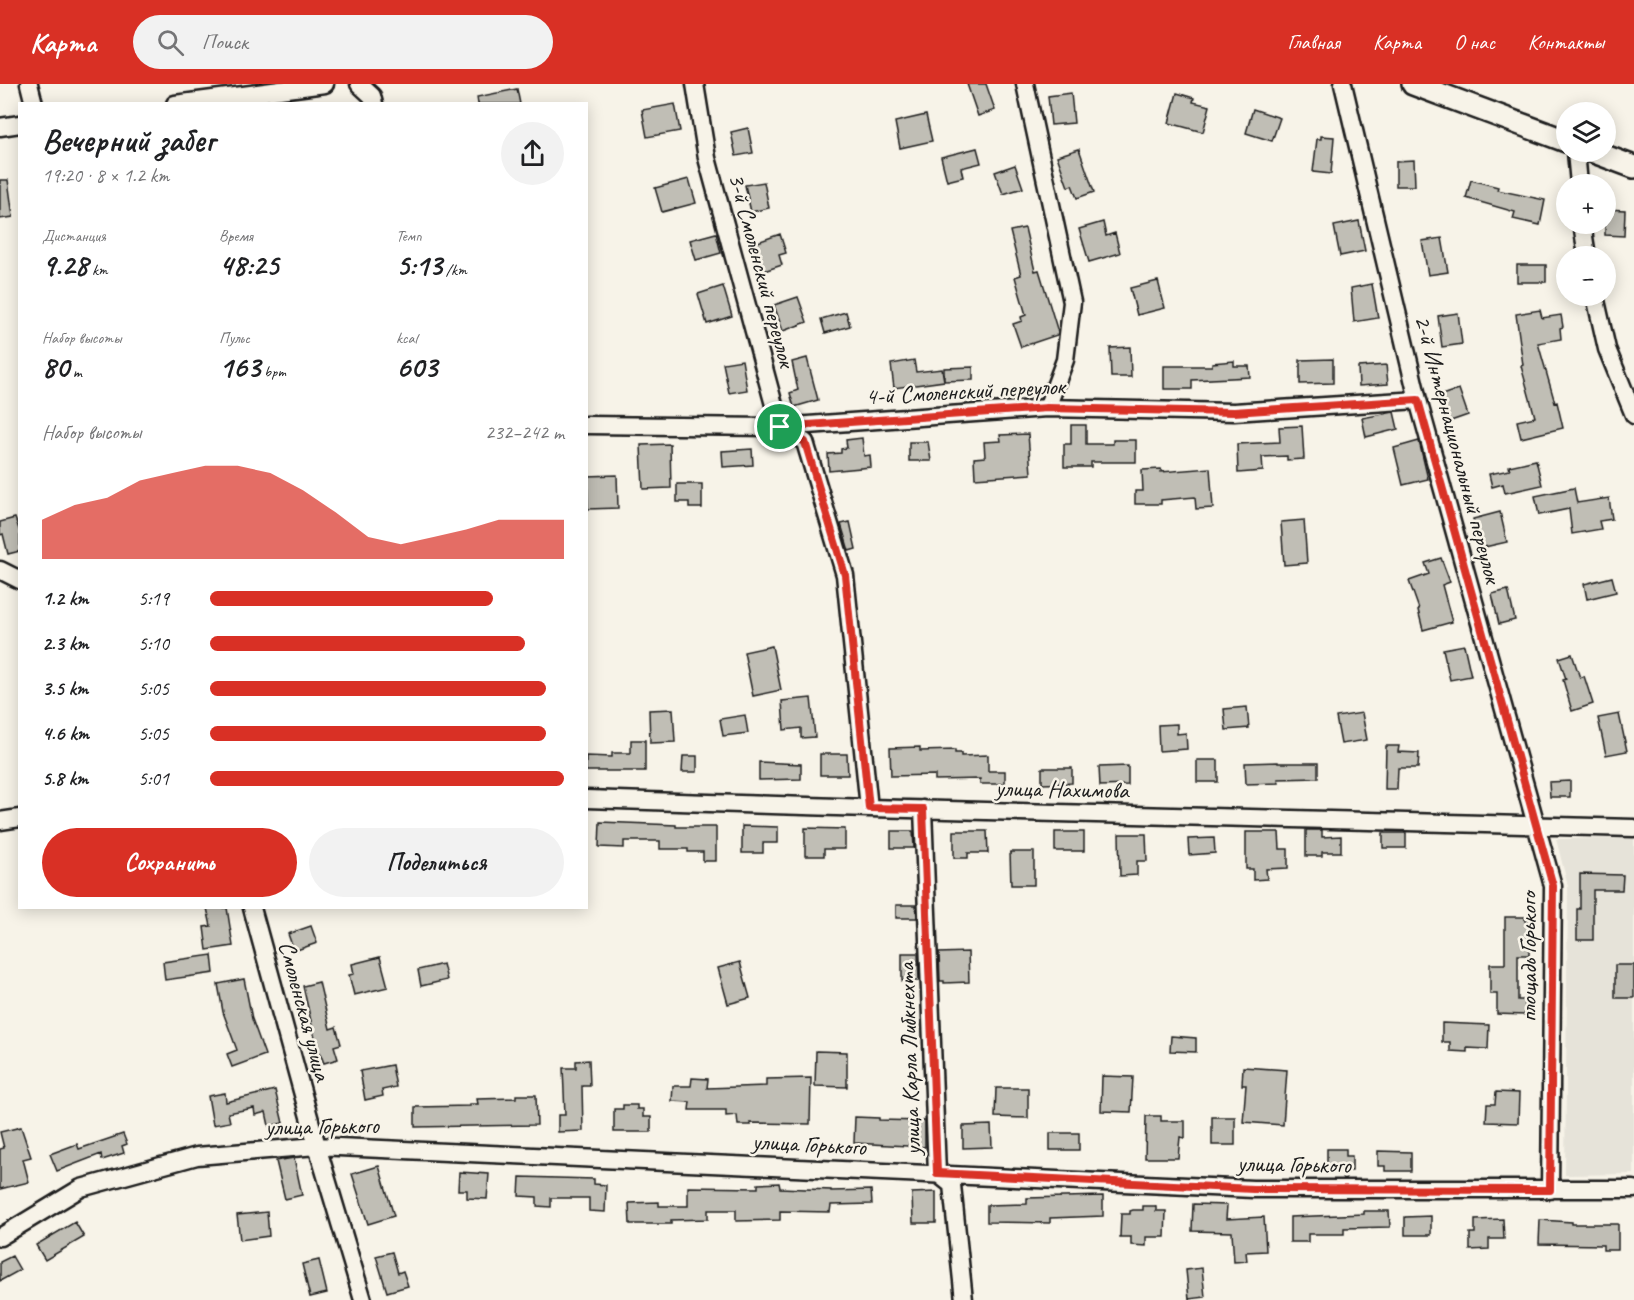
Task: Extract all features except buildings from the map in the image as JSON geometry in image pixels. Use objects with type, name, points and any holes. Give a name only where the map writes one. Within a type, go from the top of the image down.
[{"type":"main road","points":[[1413,84],[1556,137]]},
{"type":"main road","points":[[1616,160],[1634,167]]},
{"type":"street","points":[[29,84],[34,102]]},
{"type":"street","points":[[189,102],[325,84]]},
{"type":"street","points":[[359,84],[372,96],[374,102]]},
{"type":"street","name":"3-й Смоленский переулок","points":[[695,84],[707,158],[780,427]]},
{"type":"street","points":[[1025,84],[1072,302],[1065,360],[1047,408]]},
{"type":"street","name":"2-й Интернациональный переулок","points":[[1343,84],[1418,400],[1536,824]]},
{"type":"street","points":[[0,127],[18,124]]},
{"type":"street","points":[[1597,306],[1607,349],[1634,415]]},
{"type":"street","name":"4-й Смоленский переулок","points":[[588,425],[780,427],[1047,408],[1234,412],[1418,400]]},
{"type":"street","points":[[780,427],[805,442],[845,575],[869,808]]},
{"type":"street","points":[[0,570],[18,579]]},
{"type":"street","name":"улица Нахимова","points":[[588,799],[1536,824]]},
{"type":"street","name":"улица Карла Либкнехта","points":[[923,809],[937,1173],[952,1185],[964,1300]]},
{"type":"street","points":[[0,821],[18,818]]},
{"type":"street","points":[[1536,824],[1634,828]]},
{"type":"street","name":"площадь Горького","points":[[1536,824],[1553,886],[1550,1190]]},
{"type":"street","name":"Смоленская улица","points":[[252,909],[317,1146],[363,1300]]},
{"type":"street","name":"улица Горького","points":[[0,1237],[81,1188],[197,1156],[317,1146],[1253,1189],[1634,1190]]},
{"type":"shaded area","points":[[1634,838],[1634,1174],[1565,1175],[1568,886],[1556,839]]},
{"type":"route","points":[[1418,400],[1553,886],[1550,1190],[1253,1189],[937,1173],[923,809],[869,808],[845,575],[805,442],[780,427],[1047,408],[1234,412],[1418,400]]}]
